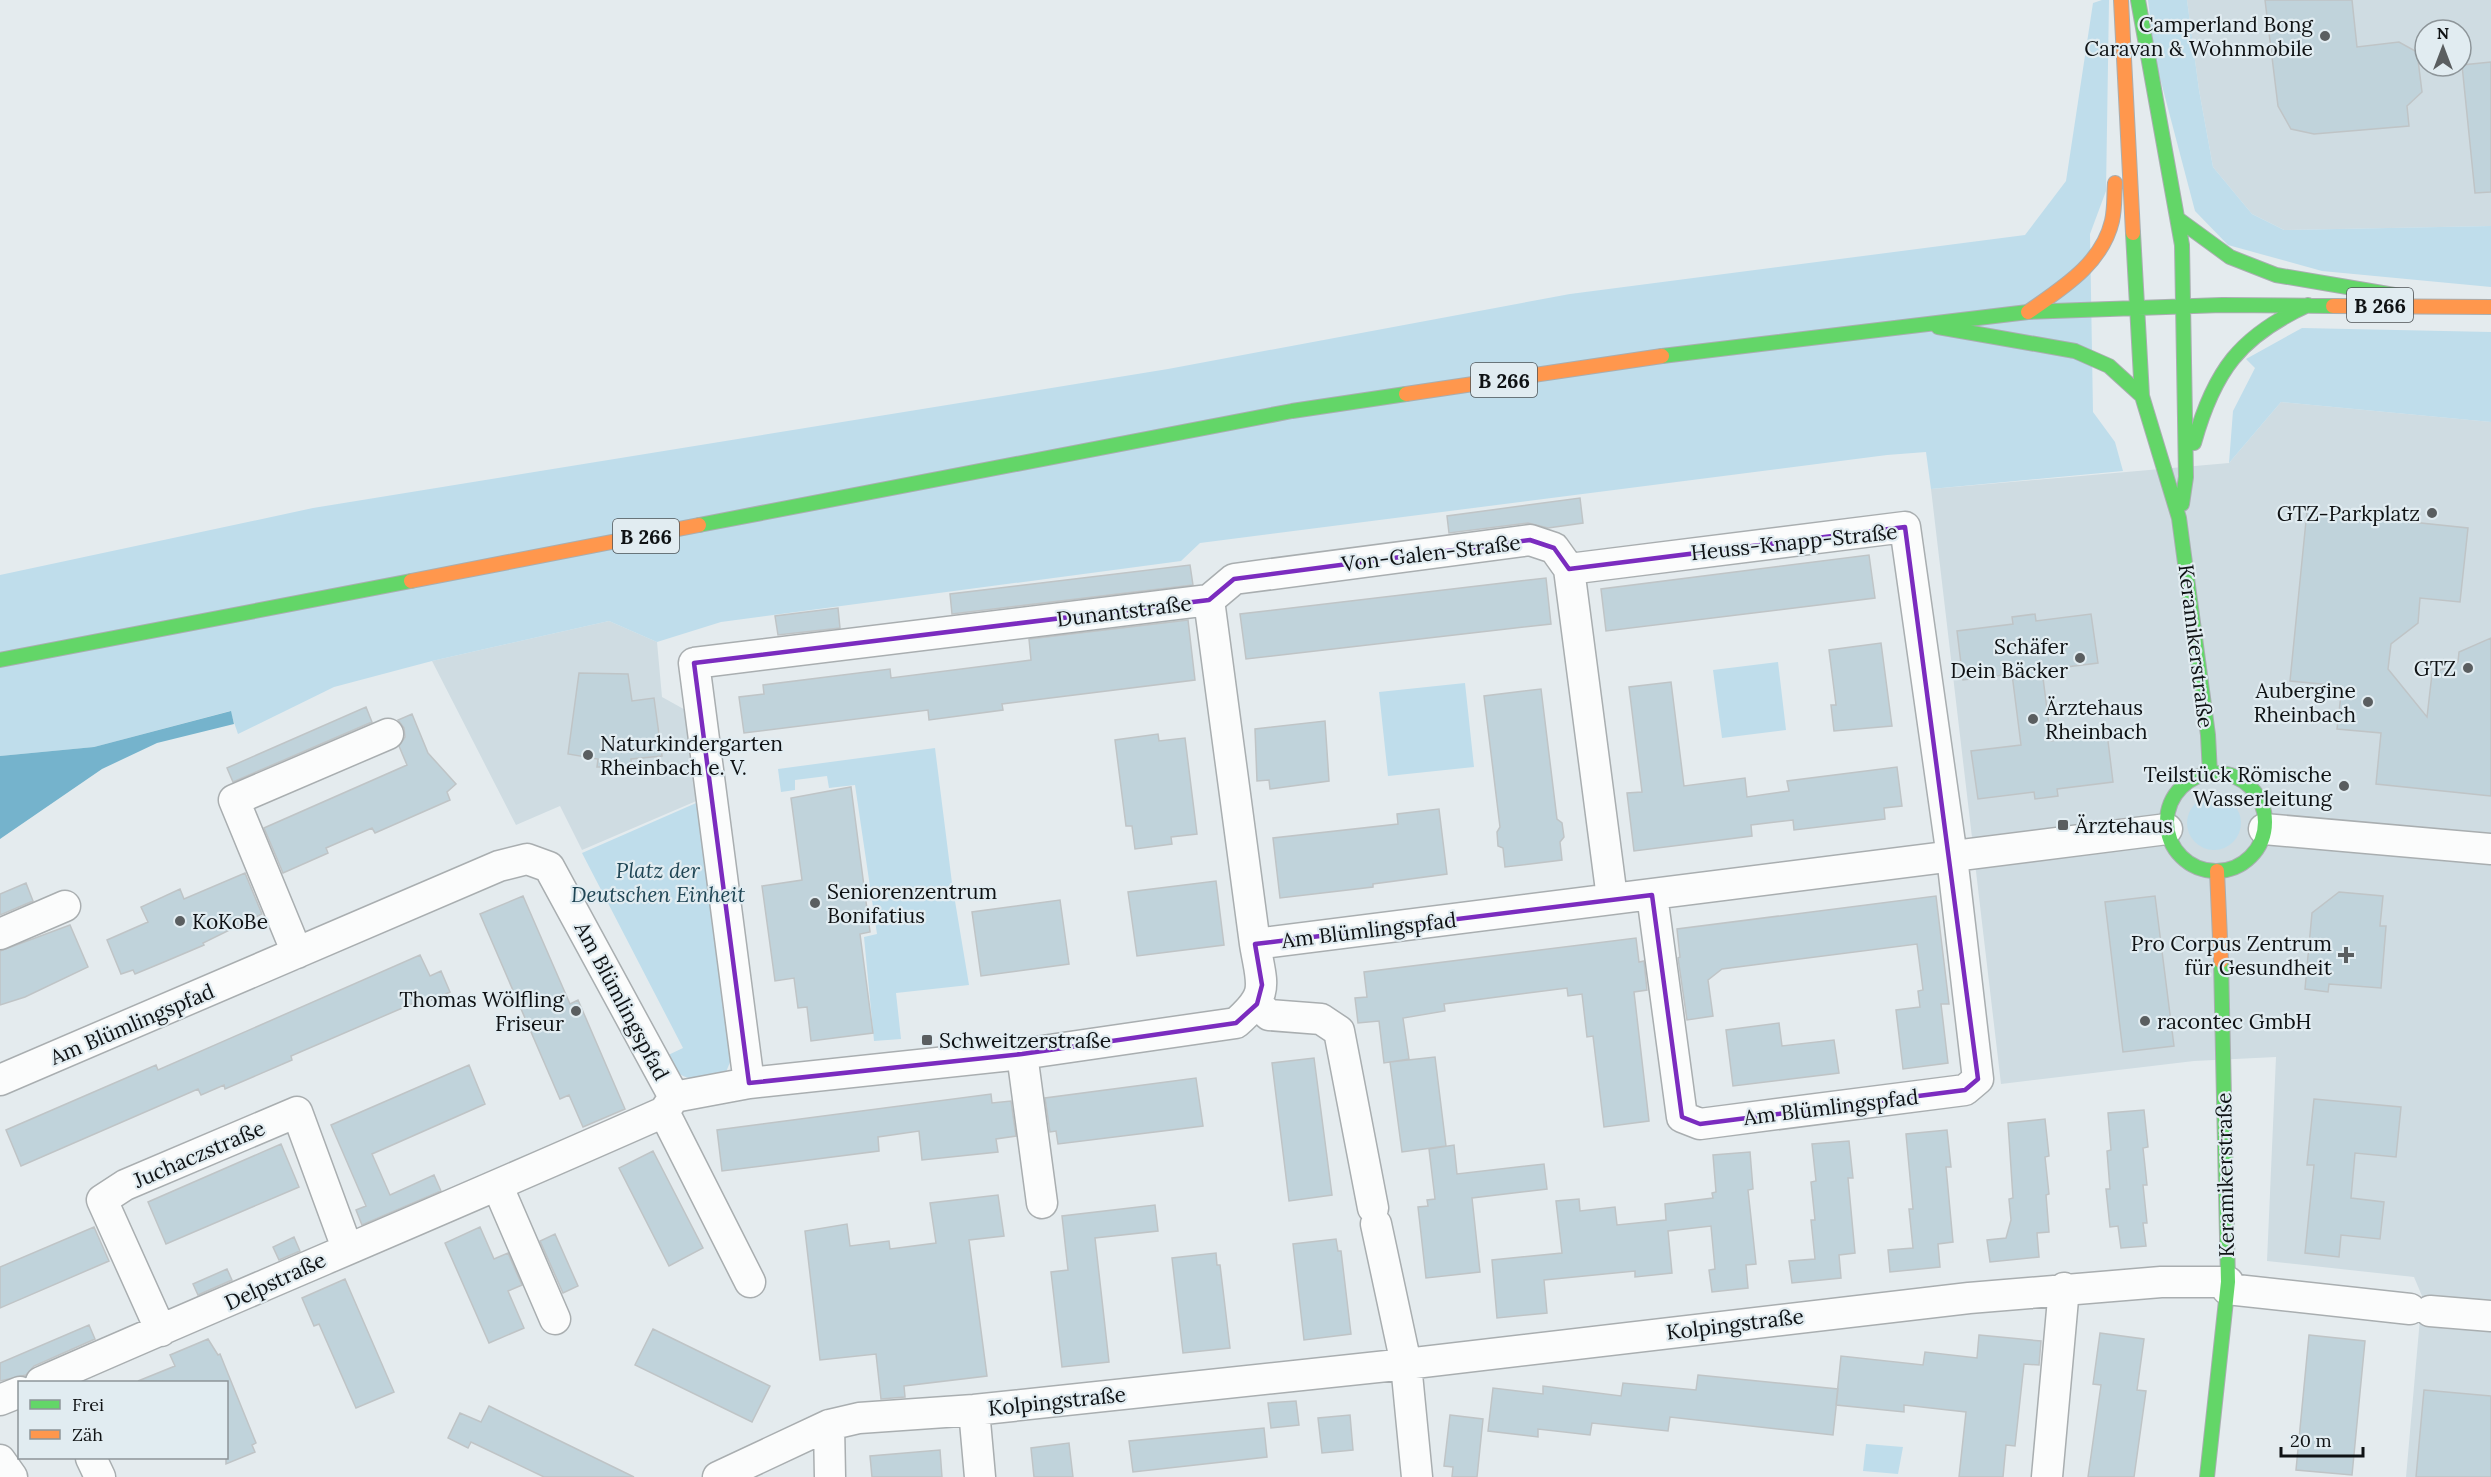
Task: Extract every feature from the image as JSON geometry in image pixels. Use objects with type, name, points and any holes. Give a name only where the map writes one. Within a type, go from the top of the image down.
[{"type":"main road","points":[[2028,312],[2077,275],[2097,254],[2112,223],[2125,92],[2121,0]]},
{"type":"main road","name":"Keramikerstraße","points":[[2138,0],[2182,245],[2186,477],[2179,518]]},
{"type":"main road","name":"Keramikerstraße","points":[[2125,92],[2139,308],[2142,396],[2179,518],[2208,735],[2210,774]]},
{"type":"main road","points":[[2178,219],[2230,256],[2276,274],[2452,305]]},
{"type":"main road","points":[[2186,477],[2202,411],[2231,356],[2263,328],[2308,304]]},
{"type":"main road","name":"B 266","points":[[0,660],[1292,411],[1704,350],[2028,312],[2308,304],[2452,305],[2491,308]]},
{"type":"main road","points":[[1916,324],[2075,351],[2109,366],[2142,396]]},
{"type":"main road","points":[[2210,774],[2227,775],[2252,789],[2264,812],[2264,829],[2258,847],[2245,861],[2217,871],[2188,862],[2172,843],[2167,830],[2168,809],[2183,786],[2196,777],[2210,774]]},
{"type":"main road","name":"Keramikerstraße","points":[[2206,1477],[2227,1286],[2220,912],[2217,871]]},
{"type":"street","name":"Heuss-Knapp-Straße","points":[[1569,569],[1905,527],[1952,857]]},
{"type":"street","name":"Von-Galen-Straße","points":[[1209,600],[1234,579],[1530,540],[1554,548],[1569,569]]},
{"type":"street","points":[[1569,569],[1612,898]]},
{"type":"street","name":"Dunantstraße","points":[[749,1083],[694,663],[1209,600],[1255,944]]},
{"type":"street","points":[[297,953],[234,800],[388,734]]},
{"type":"street","points":[[2264,829],[2491,849]]},
{"type":"street","name":"Am Blümlingspfad","points":[[0,1080],[499,866],[527,860],[549,867],[669,1104],[749,1083],[1022,1054],[1236,1023],[1257,1004],[1262,985],[1255,944],[2167,830]]},
{"type":"street","name":"Am Blümlingspfad","points":[[1652,896],[1682,1117],[1700,1125],[1965,1090],[1978,1079],[1952,857]]},
{"type":"street","points":[[0,934],[64,906]]},
{"type":"street","points":[[1257,1004],[1269,1015],[1321,1019],[1339,1031],[1406,1364],[1417,1477]]},
{"type":"street","points":[[1022,1054],[1042,1203]]},
{"type":"street","points":[[669,1104],[750,1282]]},
{"type":"street","name":"Delpstraße","points":[[50,1381],[347,1248],[498,1187],[669,1104]]},
{"type":"street","name":"Juchaczstraße","points":[[161,1331],[102,1200],[125,1185],[297,1112],[347,1248]]},
{"type":"street","points":[[498,1187],[555,1319]]},
{"type":"street","name":"Kolpingstraße","points":[[718,1477],[829,1425],[859,1418],[974,1410],[1406,1364],[1770,1319],[2064,1288],[2161,1282],[2227,1286],[2420,1310],[2491,1316]]},
{"type":"street","points":[[2047,1477],[2064,1288]]},
{"type":"street","points":[[0,1401],[18,1393]]},
{"type":"street","points":[[974,1410],[980,1477]]},
{"type":"street","points":[[829,1425],[830,1477]]},
{"type":"street","points":[[91,1459],[100,1477]]},
{"type":"street","points":[[0,1460],[12,1477]]},
{"type":"highlighted area","points":[[1905,527],[1978,1079],[1965,1090],[1700,1124],[1682,1117],[1652,895],[1255,944],[1262,985],[1257,1004],[1236,1023],[1022,1054],[749,1083],[694,663],[1209,600],[1234,579],[1530,540],[1554,548],[1569,569]]},
{"type":"shaded area","points":[[2187,0],[2491,0],[2491,226],[2284,230],[2252,214],[2213,167],[2199,90]]},
{"type":"shaded area","points":[[2281,402],[2491,422],[2491,1477],[2406,1477],[2422,1296],[2414,1277],[2267,1261],[2276,1057],[2194,1061],[2001,1084],[1931,489],[2229,463]]},
{"type":"shaded area","name":"Naturkindergarten Rheinbach e. V.","points":[[609,621],[657,642],[662,697],[689,712],[701,799],[582,850],[560,806],[516,825],[432,661]]},
{"type":"green space","points":[[2109,0],[2106,191],[2090,234],[2093,412],[2115,442],[2123,471],[1931,489],[1926,452],[1887,455],[1200,543],[1181,561],[721,622],[657,642],[609,621],[432,661],[334,687],[238,734],[230,711],[94,747],[0,756],[0,575],[313,508],[1168,369],[1570,294],[2025,235],[2066,181],[2093,3]]},
{"type":"green space","points":[[2148,0],[2187,0],[2199,90],[2213,167],[2252,214],[2284,230],[2491,226],[2491,287],[2322,271],[2228,245],[2195,211],[2155,59]]},
{"type":"green space","points":[[2302,328],[2491,332],[2491,422],[2281,402],[2229,463],[2233,411],[2255,368],[2246,359]]},
{"type":"green space","points":[[1778,662],[1786,730],[1722,738],[1713,670]]},
{"type":"green space","points":[[1465,683],[1474,767],[1388,776],[1379,692]]},
{"type":"green space","points":[[935,748],[952,883],[969,985],[896,993],[901,1039],[874,1041],[864,937],[877,934],[855,785],[829,788],[827,776],[795,780],[795,790],[781,792],[778,769]]},
{"type":"green space","points":[[2209,796],[2219,796],[2229,800],[2237,808],[2241,823],[2237,838],[2229,846],[2219,850],[2209,850],[2199,846],[2191,838],[2187,828],[2187,818],[2191,808],[2199,800]]},
{"type":"green space","name":"Platz der Deutschen Einheit","points":[[703,800],[733,1055],[726,1072],[691,1078],[678,1073],[664,1057],[683,1048],[582,853]]},
{"type":"green space","points":[[1866,1444],[1903,1447],[1898,1474],[1863,1471]]},
{"type":"water","points":[[231,711],[234,724],[157,743],[102,769],[0,839],[0,756],[94,747]]},
{"type":"building","points":[[2265,0],[2352,0],[2357,47],[2399,42],[2413,50],[2413,78],[2420,78],[2422,92],[2407,106],[2409,126],[2314,134],[2291,129],[2278,106]]},
{"type":"building","points":[[2491,62],[2491,192],[2475,193],[2463,78],[2473,78],[2473,64]]},
{"type":"building","points":[[1580,498],[1583,523],[1548,528],[1528,523],[1449,533],[1447,516]]},
{"type":"building","points":[[2307,511],[2468,528],[2460,602],[2420,598],[2418,623],[2391,644],[2388,669],[2427,717],[2432,674],[2458,662],[2459,652],[2491,638],[2491,796],[2376,784],[2381,733],[2337,729],[2342,686],[2290,681]]},
{"type":"building","points":[[1869,555],[1875,598],[1606,631],[1601,589]]},
{"type":"building","points":[[1190,565],[1193,585],[952,614],[950,594]]},
{"type":"building","points":[[1546,578],[1551,624],[1246,659],[1240,614]]},
{"type":"building","points":[[838,608],[840,628],[778,635],[775,616]]},
{"type":"building","name":"Ärztehaus Rheinbach","points":[[2035,614],[2036,621],[2091,614],[2098,663],[2042,670],[2051,741],[2107,733],[2113,782],[2057,789],[2058,796],[2035,799],[2034,792],[1978,799],[1971,751],[2021,745],[2012,674],[1963,680],[1957,631],[2013,624],[2012,617]]},
{"type":"building","points":[[1188,620],[1195,680],[1002,704],[1003,710],[929,720],[928,710],[744,733],[739,697],[764,694],[763,685],[890,669],[891,678],[1031,660],[1029,639]]},
{"type":"building","points":[[1881,643],[1892,726],[1834,731],[1831,705],[1836,705],[1829,650]]},
{"type":"building","name":"Naturkindergarten Rheinbach e. V.","points":[[579,673],[628,674],[632,701],[654,698],[662,756],[631,759],[632,767],[597,767],[598,759],[568,754]]},
{"type":"building","points":[[1671,682],[1684,786],[1745,778],[1747,797],[1789,791],[1787,781],[1897,767],[1902,806],[1884,808],[1885,819],[1794,830],[1793,820],[1751,825],[1752,836],[1634,851],[1627,793],[1642,792],[1629,687]]},
{"type":"building","points":[[1541,689],[1557,819],[1562,823],[1564,837],[1560,842],[1562,860],[1505,867],[1503,848],[1498,846],[1497,832],[1500,827],[1484,696]]},
{"type":"building","points":[[366,707],[372,722],[233,782],[227,768]]},
{"type":"building","points":[[412,714],[428,753],[456,784],[447,792],[450,800],[375,833],[372,828],[326,848],[328,853],[283,873],[264,828],[407,765],[399,746],[405,737],[404,728],[398,720]]},
{"type":"building","points":[[1325,721],[1329,781],[1270,789],[1269,780],[1257,781],[1255,729]]},
{"type":"building","points":[[1158,734],[1159,741],[1185,738],[1197,834],[1171,837],[1172,844],[1135,849],[1132,826],[1126,826],[1115,740]]},
{"type":"building","name":"Seniorenzentrum Bonifatius","points":[[851,787],[870,932],[860,934],[873,1033],[811,1041],[807,1007],[798,1008],[794,978],[775,981],[762,886],[802,880],[791,798]]},
{"type":"building","points":[[1439,809],[1447,874],[1373,884],[1373,887],[1280,898],[1273,838],[1398,824],[1397,814]]},
{"type":"building","points":[[245,873],[262,914],[203,943],[204,945],[135,974],[133,970],[121,974],[107,940],[148,922],[141,907],[180,889],[184,899]]},
{"type":"building","points":[[1216,881],[1224,945],[1137,956],[1128,892]]},
{"type":"building","points":[[26,883],[33,901],[0,915],[0,894]]},
{"type":"building","name":"Pro Corpus Zentrum für Gesundheit","points":[[2339,892],[2383,896],[2380,926],[2386,926],[2381,988],[2329,984],[2328,992],[2305,989],[2312,913]]},
{"type":"building","points":[[523,896],[570,1004],[578,1000],[625,1109],[583,1127],[569,1095],[560,1099],[480,914]]},
{"type":"building","points":[[1936,896],[1949,1004],[1941,1004],[1948,1063],[1903,1069],[1896,1010],[1920,1007],[1918,991],[1923,990],[1917,944],[1722,969],[1708,980],[1713,1016],[1687,1020],[1678,958],[1680,957],[1677,929]]},
{"type":"building","points":[[2155,896],[2174,1046],[2123,1052],[2105,902]]},
{"type":"building","points":[[1060,900],[1069,964],[981,976],[972,912]]},
{"type":"building","points":[[70,925],[88,967],[25,997],[0,1005],[0,951]]},
{"type":"building","points":[[1636,938],[1639,962],[1644,961],[1647,990],[1634,992],[1649,1121],[1604,1127],[1593,1036],[1587,1037],[1582,994],[1568,996],[1567,988],[1444,1004],[1445,1011],[1403,1018],[1409,1059],[1384,1063],[1379,1021],[1358,1023],[1355,998],[1367,997],[1364,972]]},
{"type":"building","points":[[420,955],[430,976],[441,971],[450,992],[416,1007],[414,1003],[291,1056],[292,1060],[225,1089],[224,1085],[201,1095],[198,1089],[21,1166],[6,1130],[156,1065],[158,1070]]},
{"type":"building","points":[[1779,1023],[1782,1046],[1834,1040],[1839,1073],[1733,1086],[1726,1030]]},
{"type":"building","points":[[1435,1057],[1446,1146],[1402,1152],[1390,1062]]},
{"type":"building","points":[[1314,1058],[1332,1195],[1289,1201],[1272,1063]]},
{"type":"building","points":[[469,1065],[485,1104],[372,1154],[390,1195],[434,1175],[441,1191],[362,1225],[356,1210],[366,1206],[331,1125]]},
{"type":"building","points":[[1196,1078],[1203,1126],[1058,1144],[1056,1131],[1050,1132],[1045,1098]]},
{"type":"building","points":[[991,1094],[992,1103],[1011,1101],[1016,1136],[996,1139],[998,1152],[922,1160],[919,1131],[878,1137],[879,1151],[722,1171],[717,1130]]},
{"type":"building","points":[[2314,1099],[2401,1107],[2396,1157],[2355,1153],[2351,1198],[2384,1202],[2380,1239],[2341,1235],[2339,1257],[2305,1253],[2314,1165],[2307,1165]]},
{"type":"building","points":[[2144,1110],[2148,1147],[2143,1148],[2147,1185],[2143,1185],[2147,1223],[2143,1223],[2146,1246],[2121,1248],[2118,1226],[2110,1227],[2106,1189],[2110,1189],[2107,1151],[2111,1150],[2108,1113]]},
{"type":"building","points":[[2045,1119],[2049,1156],[2045,1157],[2049,1194],[2046,1195],[2049,1232],[2037,1233],[2039,1257],[1990,1262],[1987,1240],[2006,1238],[2011,1220],[2009,1199],[2013,1198],[2008,1123]]},
{"type":"building","points":[[1947,1130],[1951,1167],[1946,1167],[1953,1242],[1938,1244],[1940,1267],[1890,1272],[1888,1250],[1913,1248],[1909,1209],[1913,1209],[1906,1134]]},
{"type":"building","points":[[1849,1141],[1853,1178],[1848,1178],[1855,1253],[1839,1255],[1841,1278],[1792,1283],[1789,1261],[1815,1259],[1811,1220],[1815,1220],[1811,1182],[1816,1181],[1812,1144]]},
{"type":"building","points":[[281,1144],[299,1187],[166,1244],[148,1202]]},
{"type":"building","points":[[1454,1145],[1457,1174],[1544,1164],[1547,1189],[1472,1198],[1480,1272],[1426,1278],[1418,1207],[1428,1206],[1427,1200],[1435,1199],[1429,1149]]},
{"type":"building","points":[[653,1151],[703,1248],[669,1266],[619,1168]]},
{"type":"building","points":[[1750,1152],[1753,1189],[1748,1190],[1756,1264],[1746,1265],[1748,1288],[1712,1292],[1709,1270],[1715,1269],[1711,1226],[1668,1231],[1672,1273],[1635,1277],[1635,1271],[1544,1280],[1547,1313],[1497,1318],[1492,1260],[1562,1253],[1556,1201],[1579,1199],[1580,1211],[1615,1207],[1617,1225],[1666,1220],[1665,1204],[1713,1198],[1712,1193],[1716,1192],[1713,1155]]},
{"type":"building","points":[[998,1195],[1004,1236],[969,1240],[987,1376],[904,1386],[905,1397],[881,1399],[876,1354],[820,1360],[805,1231],[847,1224],[850,1246],[889,1241],[890,1249],[936,1243],[930,1203]]},
{"type":"building","points":[[1155,1205],[1158,1231],[1095,1238],[1109,1362],[1062,1367],[1051,1272],[1068,1270],[1062,1216]]},
{"type":"building","points":[[94,1227],[109,1261],[0,1308],[0,1267]]},
{"type":"building","points":[[480,1227],[494,1259],[508,1253],[522,1285],[508,1291],[524,1328],[489,1343],[445,1243]]},
{"type":"building","points":[[555,1234],[578,1286],[563,1293],[540,1241]]},
{"type":"building","points":[[294,1237],[300,1251],[279,1260],[273,1247]]},
{"type":"building","points":[[1336,1239],[1338,1251],[1341,1251],[1351,1334],[1304,1340],[1293,1244]]},
{"type":"building","points":[[1216,1253],[1217,1265],[1220,1265],[1230,1348],[1183,1353],[1172,1258]]},
{"type":"building","points":[[227,1269],[232,1280],[198,1295],[193,1284]]},
{"type":"building","points":[[345,1279],[394,1392],[356,1408],[319,1324],[314,1326],[302,1298]]},
{"type":"building","points":[[89,1325],[95,1339],[34,1366],[26,1375],[0,1381],[0,1363]]},
{"type":"building","points":[[653,1329],[770,1386],[752,1422],[635,1365]]},
{"type":"building","points":[[2100,1333],[2144,1339],[2137,1390],[2146,1391],[2134,1477],[2088,1477],[2101,1385],[2093,1384]]},
{"type":"building","points":[[1979,1335],[2041,1341],[2039,1365],[2024,1364],[2015,1446],[2006,1445],[2003,1477],[1959,1477],[1966,1412],[1904,1405],[1904,1412],[1836,1405],[1841,1356],[1923,1365],[1925,1352],[1977,1358]]},
{"type":"building","points":[[2309,1335],[2365,1341],[2352,1475],[2296,1470]]},
{"type":"building","points":[[208,1339],[218,1355],[220,1354],[256,1443],[252,1445],[255,1452],[226,1464],[226,1459],[228,1459],[228,1381],[138,1381],[175,1366],[170,1355]]},
{"type":"building","points":[[1698,1375],[1838,1389],[1833,1435],[1670,1417],[1668,1431],[1592,1423],[1590,1435],[1538,1429],[1538,1437],[1488,1431],[1493,1388],[1543,1394],[1543,1386],[1621,1396],[1623,1383],[1696,1390]]},
{"type":"building","points":[[2424,1390],[2491,1396],[2491,1477],[2416,1477]]},
{"type":"building","points":[[1296,1401],[1299,1425],[1271,1428],[1268,1403]]},
{"type":"building","points":[[489,1406],[634,1477],[544,1477],[471,1442],[468,1448],[448,1438],[460,1413],[481,1422]]},
{"type":"building","points":[[1350,1415],[1353,1450],[1322,1453],[1318,1418]]},
{"type":"building","points":[[1450,1415],[1483,1419],[1477,1477],[1452,1477],[1453,1467],[1444,1466]]},
{"type":"building","points":[[1264,1428],[1267,1457],[1133,1472],[1129,1441]]},
{"type":"building","points":[[1069,1443],[1073,1477],[1034,1477],[1031,1448]]},
{"type":"building","points":[[940,1450],[942,1477],[872,1477],[870,1456]]},
{"type":"traffic: fast","points":[[2138,0],[2182,245],[2186,477],[2182,504]]},
{"type":"traffic: fast","points":[[2178,219],[2230,257],[2276,275],[2406,297]]},
{"type":"traffic: fast","points":[[2133,233],[2142,396],[2179,518],[2208,735],[2210,774]]},
{"type":"traffic: fast","points":[[1662,356],[2028,312],[2222,305],[2333,306]]},
{"type":"traffic: fast","points":[[2194,443],[2211,395],[2233,359],[2247,343],[2264,330],[2308,305]]},
{"type":"traffic: fast","points":[[1938,327],[2075,351],[2109,366],[2142,396]]},
{"type":"traffic: fast","points":[[699,525],[1292,411],[1406,394]]},
{"type":"traffic: fast","points":[[0,660],[411,581]]},
{"type":"traffic: fast","points":[[2216,773],[2235,777],[2250,788],[2261,803],[2265,822],[2261,841],[2250,856],[2235,867],[2216,871],[2197,867],[2182,856],[2171,841],[2167,822],[2171,803],[2182,788],[2197,777],[2216,773]]},
{"type":"traffic: fast","points":[[2207,1477],[2228,1282],[2221,961]]},
{"type":"traffic: slow","points":[[2121,0],[2133,233]]},
{"type":"traffic: slow","points":[[2028,312],[2079,274],[2099,250],[2112,221],[2115,183]]},
{"type":"traffic: slow","points":[[2333,306],[2491,307]]},
{"type":"traffic: slow","points":[[1406,394],[1662,356]]},
{"type":"traffic: slow","points":[[411,581],[699,525]]},
{"type":"traffic: slow","points":[[2217,871],[2221,961]]},
{"type":"place","name":"Camperland Bong Caravan & Wohnmobile","points":[[2325,36]]},
{"type":"place","name":"GTZ-Parkplatz","points":[[2432,513]]},
{"type":"place","name":"Schäfer Dein Bäcker","points":[[2080,658]]},
{"type":"place","name":"GTZ","points":[[2468,668]]},
{"type":"place","name":"Aubergine Rheinbach","points":[[2368,702]]},
{"type":"place","name":"Ärztehaus Rheinbach","points":[[2033,719]]},
{"type":"place","name":"Naturkindergarten Rheinbach e. V.","points":[[588,755]]},
{"type":"place","name":"Teilstück Römische Wasserleitung","points":[[2344,786]]},
{"type":"place","name":"Ärztehaus","points":[[2063,825]]},
{"type":"place","name":"Seniorenzentrum Bonifatius","points":[[815,903]]},
{"type":"place","name":"KoKoBe","points":[[180,921]]},
{"type":"place","name":"Pro Corpus Zentrum für Gesundheit","points":[[2346,955]]},
{"type":"place","name":"Thomas Wölfling Friseur","points":[[576,1011]]},
{"type":"place","name":"racontec GmbH","points":[[2145,1021]]},
{"type":"place","name":"Schweitzerstraße","points":[[927,1040]]}]
